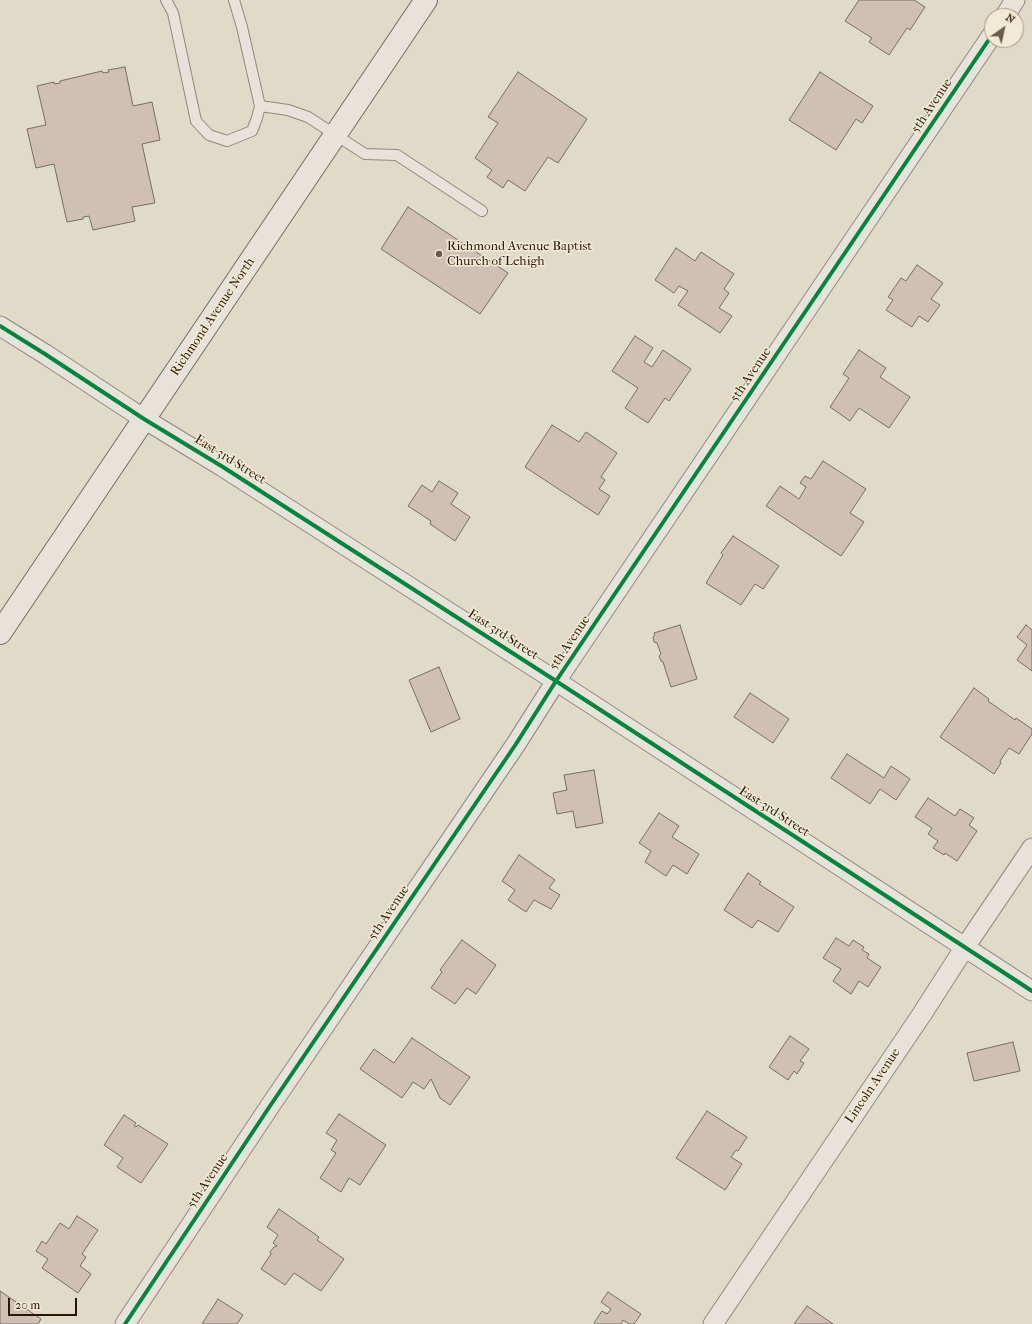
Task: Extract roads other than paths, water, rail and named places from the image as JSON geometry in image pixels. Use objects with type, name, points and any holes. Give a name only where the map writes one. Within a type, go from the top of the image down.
[{"type":"street","name":"Richmond Avenue North","points":[[0,633],[426,0]]},
{"type":"street","name":"5th Avenue","points":[[125,1324],[274,1100],[511,751],[556,681],[984,47]]},
{"type":"street","name":"East 3rd Street","points":[[0,326],[556,681],[1032,991]]},
{"type":"street","name":"Lincoln Avenue","points":[[713,1324],[1032,848]]},
{"type":"lane","points":[[166,0],[173,13],[196,121],[209,135],[227,141],[252,131],[260,106],[242,27],[234,0]]},
{"type":"lane","points":[[260,106],[288,110],[308,117],[335,136],[365,154],[397,155],[482,211]]},
{"type":"place","name":"Richmond Avenue Baptist Church of Lehigh","points":[[439,254]]}]
